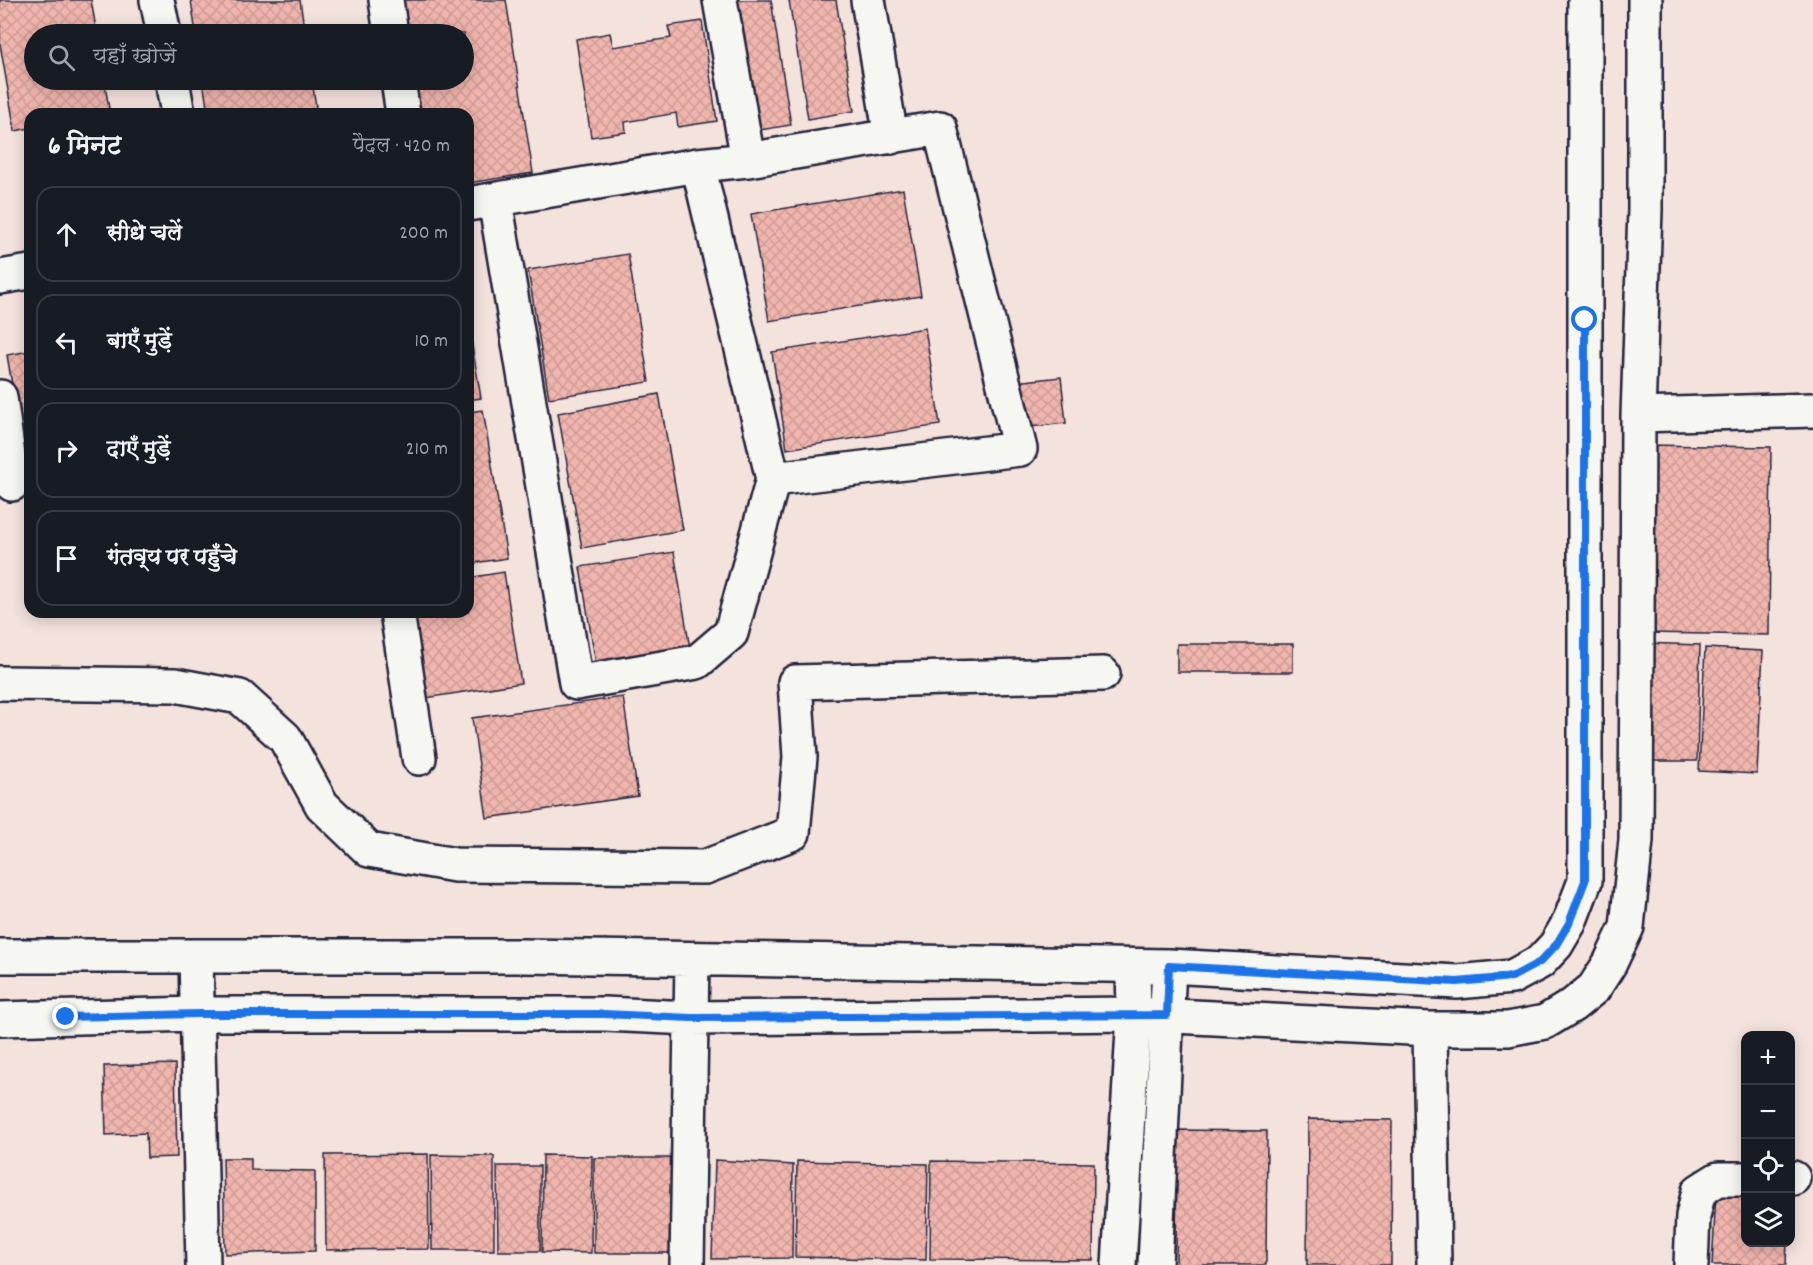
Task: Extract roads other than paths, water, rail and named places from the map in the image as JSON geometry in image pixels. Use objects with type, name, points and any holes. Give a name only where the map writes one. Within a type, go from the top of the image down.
[{"type":"street","points":[[157,0],[162,24]]},
{"type":"street","points":[[386,0],[390,24]]},
{"type":"street","points":[[720,0],[748,160]]},
{"type":"street","points":[[868,0],[891,137]]},
{"type":"street","points":[[0,956],[524,956],[1169,966],[1457,982],[1512,977],[1540,962],[1556,945],[1569,923],[1585,881],[1585,0]]},
{"type":"street","points":[[0,1019],[198,1014],[604,1014],[691,1018],[1134,1014],[1430,1029],[1508,1029],[1545,1022],[1573,1005],[1594,988],[1610,963],[1627,927],[1636,840],[1638,415],[1645,210],[1645,0]]},
{"type":"street","points":[[174,90],[177,108]]},
{"type":"street","points":[[400,90],[403,108]]},
{"type":"street","points":[[698,165],[773,479],[731,633],[697,663],[576,683],[481,202],[698,165],[748,160],[940,128],[1020,449],[773,479]]},
{"type":"street","points":[[0,277],[24,273]]},
{"type":"street","points":[[0,397],[14,484]]},
{"type":"street","points":[[1638,415],[1813,410]]},
{"type":"street","points":[[398,618],[419,758]]},
{"type":"street","points":[[0,683],[175,685],[240,697],[285,738],[322,805],[369,850],[455,865],[705,867],[793,833],[800,757],[795,682],[1103,674]]},
{"type":"street","points":[[196,956],[203,1265]]},
{"type":"street","points":[[687,1265],[692,960]]},
{"type":"street","points":[[1119,1265],[1134,1014],[1133,966]]},
{"type":"street","points":[[1155,1265],[1169,966]]},
{"type":"street","points":[[1430,1029],[1434,1265]]},
{"type":"street","points":[[1691,1265],[1693,1215],[1699,1191],[1718,1179],[1741,1179]]}]
